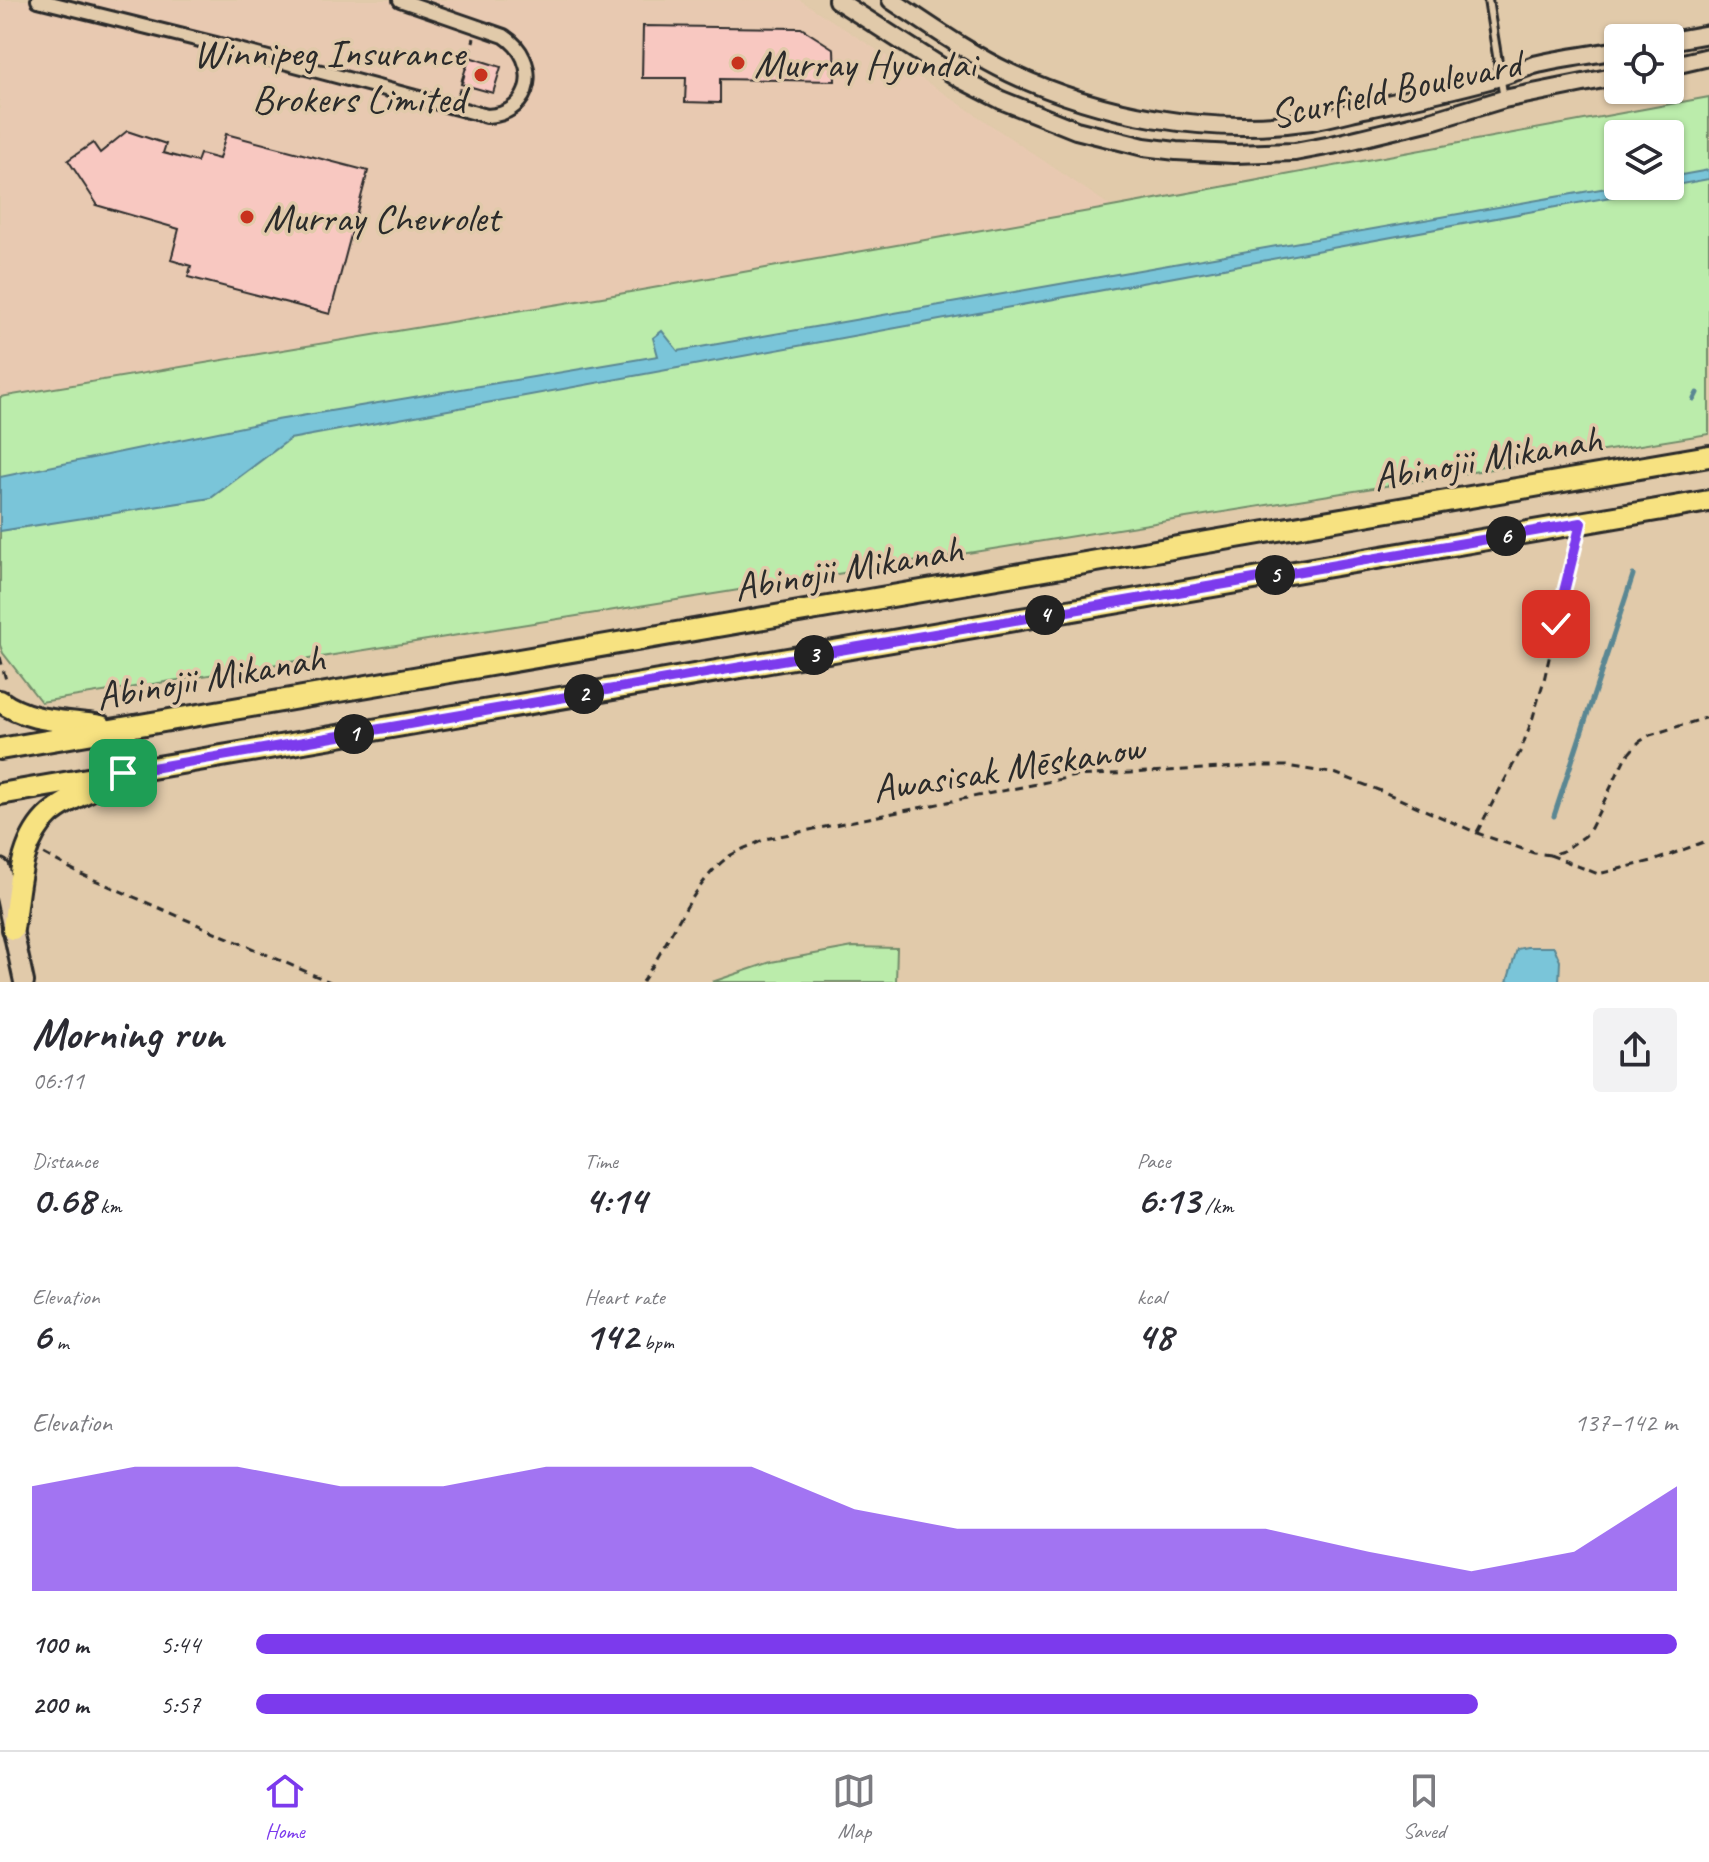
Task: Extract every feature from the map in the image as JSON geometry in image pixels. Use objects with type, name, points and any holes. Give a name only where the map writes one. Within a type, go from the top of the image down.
[{"type":"main road","name":"Abinojii Mikanah","points":[[0,749],[1709,456]]},
{"type":"main road","name":"Abinojii Mikanah","points":[[0,794],[1709,501]]},
{"type":"main road","points":[[3,696],[19,712],[39,718],[117,729]]},
{"type":"main road","points":[[13,929],[24,858],[36,830],[51,813],[66,803],[123,773]]},
{"type":"main road","points":[[0,869],[24,982]]},
{"type":"street","points":[[38,0],[62,3],[487,116],[498,116],[513,109],[524,92],[527,78],[523,53],[513,42],[504,36],[400,0]]},
{"type":"street","name":"Scurfield Boulevard","points":[[837,0],[962,80],[1001,100],[1076,130],[1144,147],[1176,151],[1234,154],[1295,152],[1431,121],[1504,99],[1604,79]]},
{"type":"street","name":"Scurfield Boulevard","points":[[891,0],[959,45],[1008,72],[1082,101],[1154,118],[1234,125],[1311,121],[1501,77],[1537,64],[1604,52]]},
{"type":"street","points":[[1684,38],[1709,34]]},
{"type":"street","points":[[1684,63],[1709,57]]},
{"type":"lane","points":[[1488,0],[1504,99]]},
{"type":"path","points":[[455,107],[477,27]]},
{"type":"path","points":[[1477,833],[1502,790],[1533,717],[1581,523]]},
{"type":"path","points":[[0,657],[7,685],[3,696]]},
{"type":"path","points":[[1550,855],[1563,851],[1585,836],[1625,758],[1639,742],[1650,735],[1709,717]]},
{"type":"path","name":"Awasisak Mēskanow","points":[[645,981],[709,875],[730,856],[765,839],[1076,776],[1258,766],[1311,769],[1350,778],[1520,850],[1550,855],[1598,874],[1656,860],[1709,840]]},
{"type":"path","points":[[34,848],[81,874],[330,982]]},
{"type":"shaded area","points":[[0,0],[800,0],[1112,207],[602,297],[0,397]]},
{"type":"green space","points":[[1709,97],[1709,434],[41,702],[3,653],[0,645],[0,397],[602,297],[1684,104]]},
{"type":"green space","points":[[853,947],[897,948],[896,982],[712,982],[771,962]]},
{"type":"water","points":[[1709,170],[1709,179],[1684,184],[1684,174]]},
{"type":"water","points":[[1604,188],[1604,198],[290,439],[211,498],[0,531],[0,477],[271,421],[658,356],[653,338],[662,331],[678,351]]},
{"type":"water","points":[[1554,947],[1560,961],[1559,982],[1507,982],[1517,949]]},
{"type":"building","name":"Murray Hyundai","points":[[643,26],[801,28],[834,49],[835,81],[720,79],[720,103],[685,102],[686,78],[642,78]]},
{"type":"building","name":"Winnipeg Insurance Brokers Limited","points":[[469,57],[501,67],[493,93],[461,84]]},
{"type":"building","name":"Murray Chevrolet","points":[[127,131],[166,144],[163,153],[197,162],[200,154],[219,159],[226,134],[368,171],[330,314],[188,277],[191,266],[171,260],[179,229],[96,205],[68,160],[93,143],[100,153]]},
{"type":"waterway","points":[[1694,399],[1697,393]]},
{"type":"waterway","points":[[1554,816],[1633,575]]},
{"type":"place","name":"Murray Hyundai","points":[[738,63]]},
{"type":"place","name":"Winnipeg Insurance Brokers Limited","points":[[481,75]]},
{"type":"place","name":"Murray Chevrolet","points":[[247,217]]},
{"type":"route","points":[[123,773],[1581,523],[1556,624]]}]
